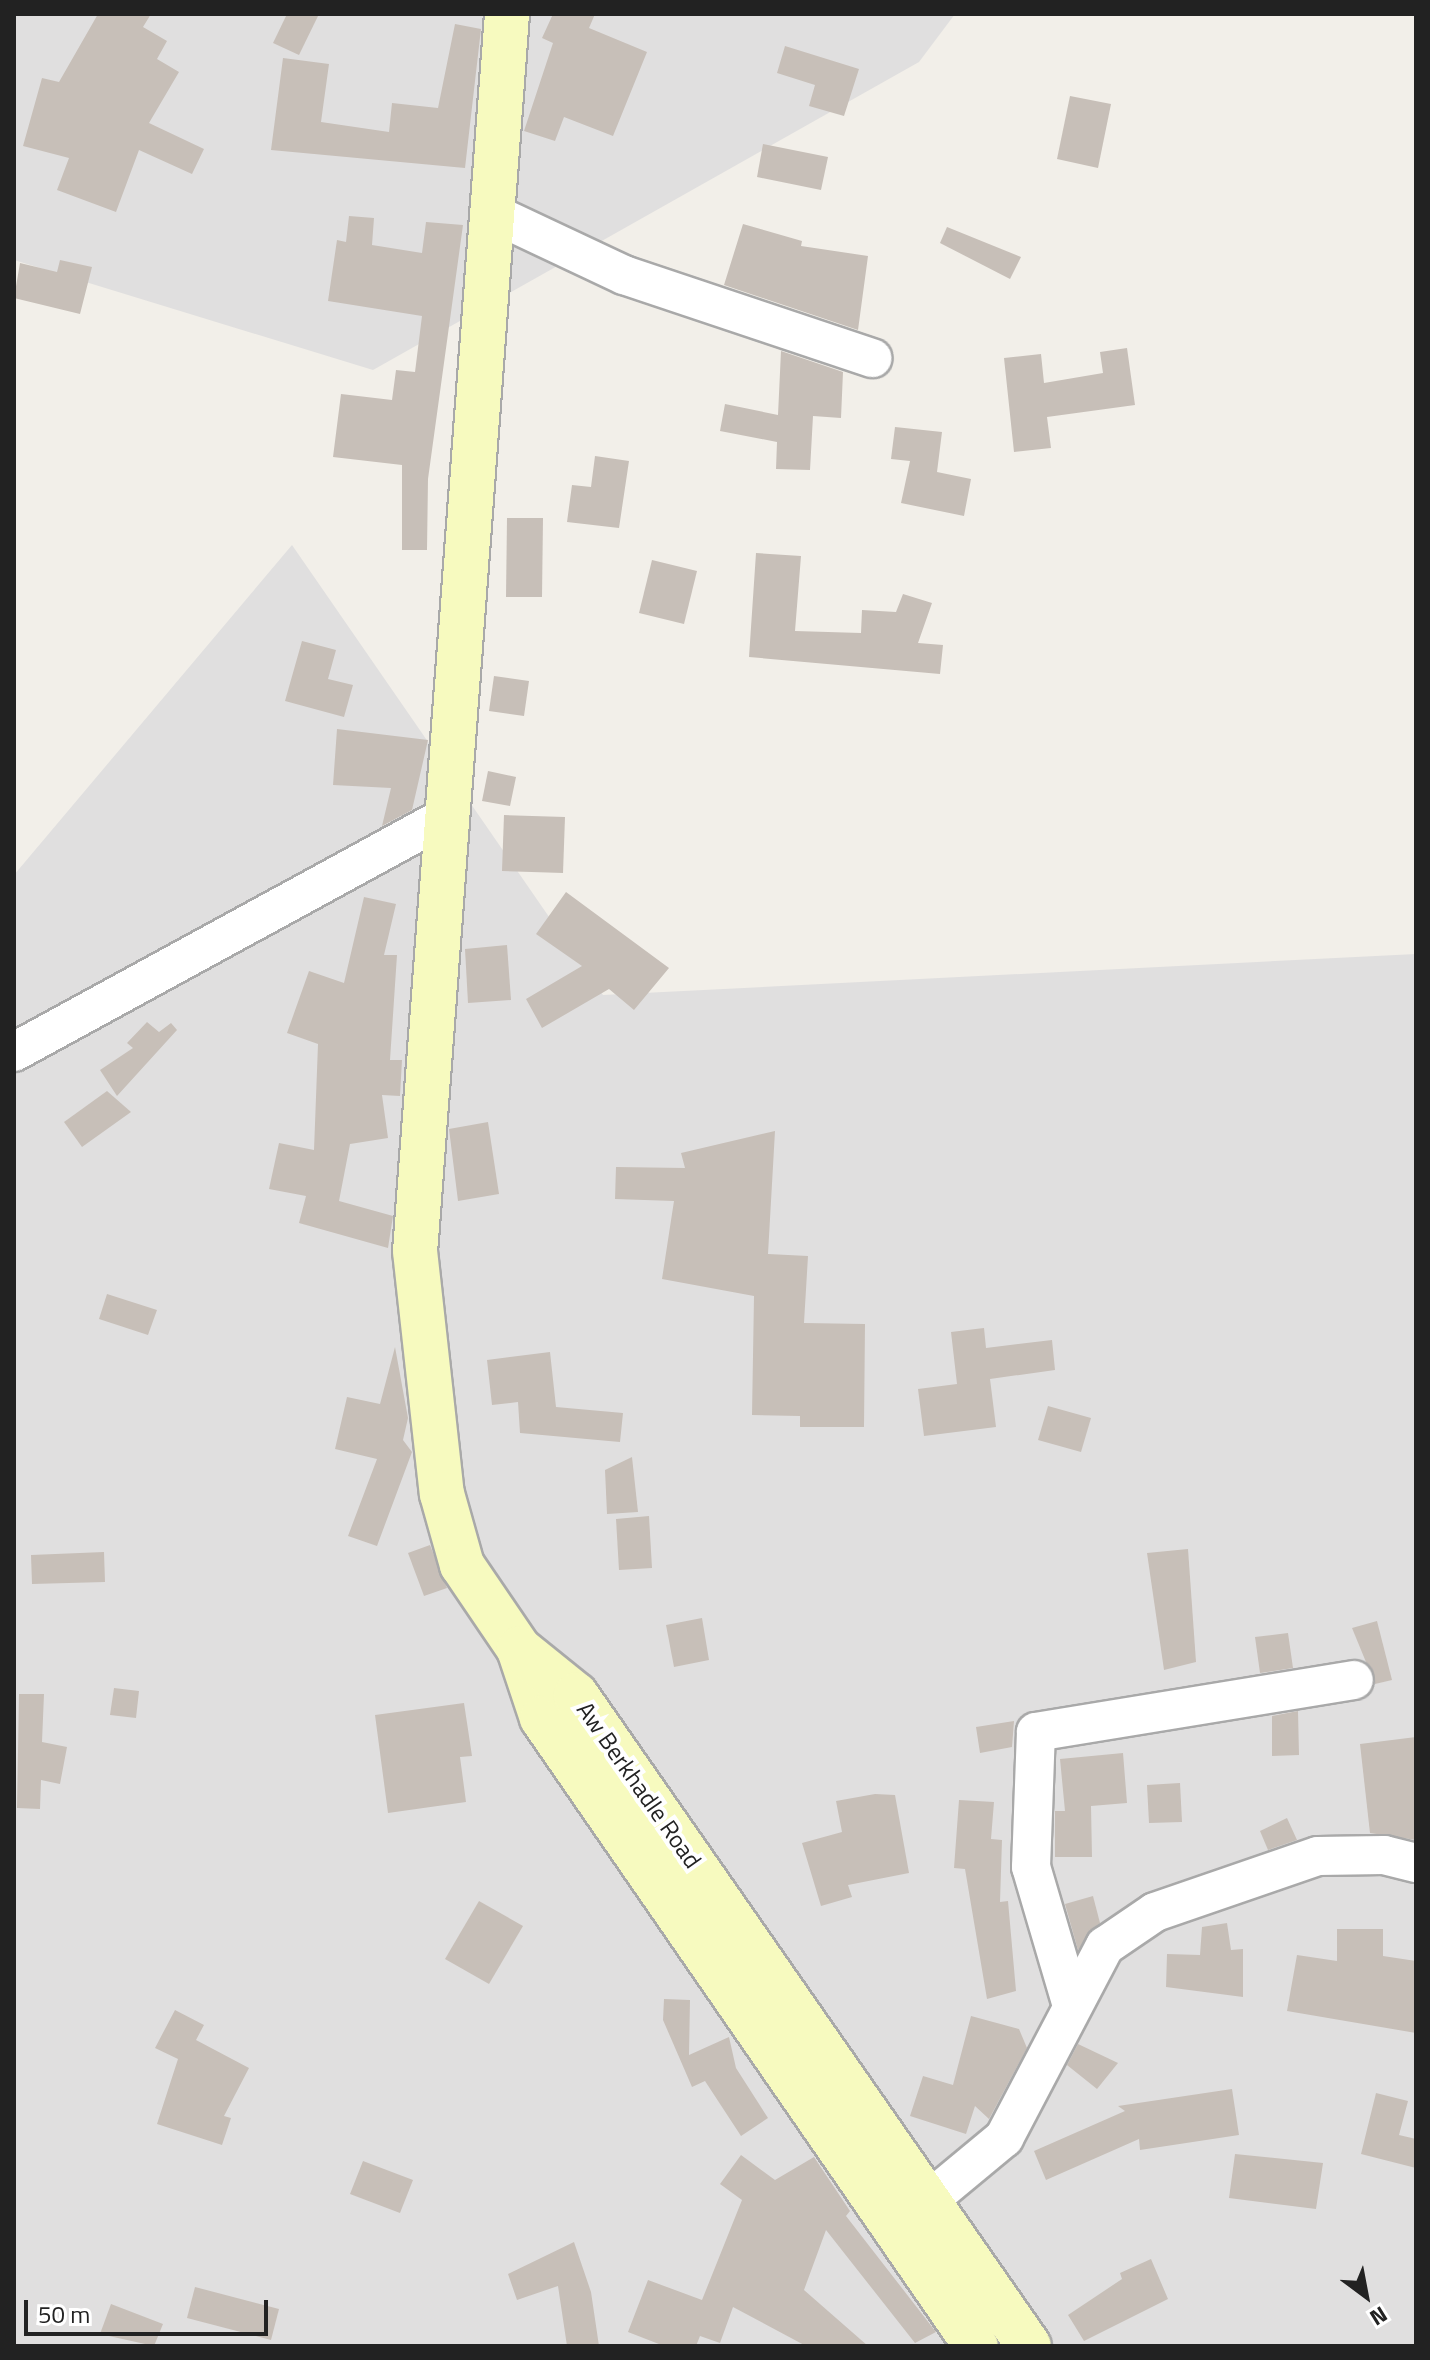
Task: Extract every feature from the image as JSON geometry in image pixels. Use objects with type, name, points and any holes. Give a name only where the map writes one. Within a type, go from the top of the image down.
[{"type":"main road","points":[[507,14],[415,1251],[442,1494],[462,1565],[519,1649]]},
{"type":"main road","name":"Aw Berkhadle Road","points":[[519,1649],[576,1695],[1029,2346]]},
{"type":"main road","name":"Aw Berkhadle Road","points":[[519,1649],[542,1718],[976,2346]]},
{"type":"street","points":[[492,213],[624,275],[872,358]]},
{"type":"street","points":[[14,1052],[447,816]]},
{"type":"street","points":[[1072,2006],[1031,1867],[1036,1732],[1354,1680]]},
{"type":"street","points":[[928,2201],[1004,2138],[1105,1946],[1155,1912],[1318,1856],[1384,1855],[1416,1863]]},
{"type":"shaded area","points":[[14,14],[955,14],[919,62],[373,370],[14,260]]},
{"type":"shaded area","points":[[292,545],[603,995],[1416,954],[1416,2346],[14,2346],[14,875]]},
{"type":"building","points":[[98,14],[151,14],[143,27],[167,41],[157,59],[179,72],[149,123],[204,149],[192,174],[139,150],[116,212],[57,190],[69,158],[23,146],[42,78],[59,82]]},
{"type":"building","points":[[287,14],[319,14],[299,55],[273,43]]},
{"type":"building","points":[[553,14],[595,14],[589,28],[647,52],[613,136],[564,117],[555,141],[524,131],[553,43],[542,38]]},
{"type":"building","points":[[455,24],[481,29],[465,168],[271,150],[283,58],[329,64],[321,122],[389,132],[392,103],[438,108]]},
{"type":"building","points":[[785,46],[859,69],[844,116],[809,106],[815,85],[777,73]]},
{"type":"building","points":[[1070,96],[1111,104],[1098,168],[1057,159]]},
{"type":"building","points":[[763,144],[828,157],[821,190],[757,177]]},
{"type":"building","points":[[349,216],[374,218],[372,245],[422,253],[426,222],[463,225],[428,479],[427,550],[402,550],[402,465],[333,457],[341,394],[392,400],[396,370],[415,372],[422,316],[328,301],[337,240],[346,242]]},
{"type":"building","points":[[743,224],[802,241],[801,246],[868,256],[858,330],[724,285]]},
{"type":"building","points":[[947,227],[1021,257],[1010,279],[940,243]]},
{"type":"building","points":[[60,260],[92,267],[80,314],[14,298],[20,263],[57,272]]},
{"type":"building","points":[[1127,348],[1135,405],[1047,417],[1051,448],[1014,452],[1004,358],[1041,354],[1044,383],[1103,373],[1100,352]]},
{"type":"building","points":[[781,351],[843,372],[841,418],[813,416],[810,470],[776,469],[777,442],[720,431],[725,404],[778,415]]},
{"type":"building","points":[[895,427],[942,432],[937,472],[971,479],[964,516],[901,503],[910,461],[891,459]]},
{"type":"building","points":[[595,456],[629,461],[619,528],[567,522],[572,485],[591,487]]},
{"type":"building","points":[[507,518],[543,518],[542,597],[506,597]]},
{"type":"building","points":[[756,553],[801,556],[795,631],[861,633],[862,610],[896,612],[903,594],[932,603],[918,643],[943,645],[940,674],[749,657]]},
{"type":"building","points":[[652,560],[697,571],[684,624],[639,613]]},
{"type":"building","points":[[302,641],[336,650],[328,679],[353,685],[344,717],[285,701]]},
{"type":"building","points":[[494,676],[529,681],[524,716],[489,711]]},
{"type":"building","points":[[337,729],[428,740],[412,810],[382,826],[391,788],[333,785]]},
{"type":"building","points":[[488,771],[516,777],[510,806],[482,801]]},
{"type":"building","points":[[504,815],[565,817],[563,873],[502,871]]},
{"type":"building","points":[[566,892],[669,968],[634,1010],[609,989],[542,1028],[526,999],[582,966],[536,934]]},
{"type":"building","points":[[364,897],[396,904],[384,955],[397,955],[390,1060],[402,1060],[400,1096],[382,1095],[388,1138],[350,1144],[339,1201],[393,1216],[388,1248],[299,1223],[306,1196],[269,1189],[279,1143],[314,1150],[318,1044],[287,1033],[309,971],[344,983]]},
{"type":"building","points":[[507,945],[511,1000],[468,1003],[465,949]]},
{"type":"building","points":[[147,1022],[159,1032],[171,1023],[177,1030],[117,1096],[100,1070],[133,1048],[127,1043]]},
{"type":"building","points":[[107,1091],[131,1112],[82,1147],[64,1122]]},
{"type":"building","points":[[488,1122],[499,1194],[458,1201],[449,1129]]},
{"type":"building","points":[[775,1131],[768,1254],[808,1256],[804,1323],[865,1324],[864,1427],[800,1427],[800,1416],[752,1415],[754,1296],[662,1279],[674,1201],[615,1199],[616,1167],[685,1168],[681,1153]]},
{"type":"building","points":[[107,1294],[157,1310],[148,1335],[99,1319]]},
{"type":"building","points":[[984,1328],[986,1348],[1052,1340],[1055,1370],[990,1379],[996,1427],[924,1436],[918,1389],[957,1384],[951,1332]]},
{"type":"building","points":[[395,1347],[408,1418],[403,1440],[412,1452],[377,1546],[348,1536],[377,1459],[335,1449],[347,1397],[380,1404]]},
{"type":"building","points":[[550,1352],[556,1407],[623,1413],[620,1442],[520,1433],[518,1402],[492,1405],[487,1360]]},
{"type":"building","points":[[1048,1406],[1091,1418],[1081,1452],[1038,1440]]},
{"type":"building","points":[[632,1457],[638,1512],[607,1514],[605,1470]]},
{"type":"building","points":[[649,1516],[652,1568],[619,1570],[616,1519]]},
{"type":"building","points":[[430,1545],[447,1588],[424,1596],[408,1553]]},
{"type":"building","points":[[1188,1549],[1196,1662],[1164,1670],[1147,1553]]},
{"type":"building","points":[[104,1552],[105,1582],[32,1584],[31,1555]]},
{"type":"building","points":[[702,1618],[709,1660],[674,1667],[666,1625]]},
{"type":"building","points":[[1377,1621],[1392,1680],[1375,1684],[1352,1628]]},
{"type":"building","points":[[1288,1633],[1293,1668],[1260,1673],[1255,1637]]},
{"type":"building","points":[[114,1688],[139,1691],[136,1718],[110,1715]]},
{"type":"building","points":[[19,1694],[44,1694],[42,1742],[67,1747],[60,1784],[41,1780],[40,1809],[17,1808]]},
{"type":"building","points":[[464,1703],[472,1756],[460,1757],[466,1802],[388,1813],[375,1715]]},
{"type":"building","points":[[1298,1711],[1299,1755],[1272,1756],[1272,1716]]},
{"type":"building","points":[[1014,1721],[1012,1747],[980,1753],[976,1727]]},
{"type":"building","points":[[1416,1737],[1416,1840],[1370,1833],[1360,1744]]},
{"type":"building","points":[[1123,1753],[1127,1803],[1091,1806],[1092,1857],[1055,1857],[1055,1811],[1065,1811],[1060,1759]]},
{"type":"building","points":[[1180,1783],[1182,1822],[1149,1823],[1147,1785]]},
{"type":"building","points":[[875,1794],[895,1795],[909,1873],[848,1885],[852,1897],[821,1906],[802,1843],[842,1832],[836,1801]]},
{"type":"building","points":[[959,1800],[994,1802],[991,1839],[1002,1840],[1000,1902],[1008,1901],[1016,1991],[987,1999],[965,1869],[954,1868]]},
{"type":"building","points":[[1287,1818],[1297,1840],[1268,1850],[1260,1831]]},
{"type":"building","points":[[1093,1896],[1100,1923],[1078,1950],[1065,1904]]},
{"type":"building","points":[[479,1901],[523,1926],[489,1984],[445,1959]]},
{"type":"building","points":[[1227,1923],[1231,1950],[1243,1949],[1243,1997],[1166,1987],[1167,1954],[1200,1955],[1202,1927]]},
{"type":"building","points":[[1337,1929],[1383,1929],[1383,1956],[1416,1961],[1416,2033],[1287,2011],[1297,1955],[1337,1961]]},
{"type":"building","points":[[664,1999],[690,2000],[689,2055],[729,2037],[736,2068],[768,2118],[741,2136],[705,2081],[692,2087],[663,2020]]},
{"type":"building","points":[[175,2010],[204,2025],[196,2040],[249,2068],[224,2116],[231,2118],[222,2145],[157,2124],[178,2059],[155,2048]]},
{"type":"building","points":[[971,2016],[1019,2029],[1027,2048],[989,2119],[975,2106],[966,2134],[910,2116],[923,2076],[953,2085]]},
{"type":"building","points":[[1078,2044],[1118,2063],[1097,2089],[1067,2065]]},
{"type":"building","points":[[1232,2089],[1239,2135],[1140,2150],[1139,2139],[1046,2180],[1034,2151],[1125,2111],[1118,2106]]},
{"type":"building","points":[[1376,2093],[1408,2101],[1399,2135],[1416,2139],[1416,2168],[1361,2154]]},
{"type":"building","points":[[1235,2154],[1323,2163],[1316,2209],[1229,2198]]},
{"type":"building","points":[[741,2155],[775,2180],[814,2157],[850,2211],[846,2216],[936,2332],[915,2343],[826,2230],[804,2290],[868,2346],[806,2346],[733,2307],[720,2343],[700,2336],[696,2346],[664,2346],[628,2332],[648,2280],[702,2300],[742,2200],[720,2184]]},
{"type":"building","points":[[363,2161],[413,2180],[400,2213],[350,2194]]},
{"type":"building","points":[[574,2242],[591,2292],[599,2346],[567,2346],[558,2286],[517,2300],[508,2274]]},
{"type":"building","points":[[1151,2259],[1168,2299],[1084,2341],[1068,2315],[1122,2279],[1120,2273]]},
{"type":"building","points":[[195,2287],[279,2309],[271,2340],[187,2318]]},
{"type":"building","points":[[111,2304],[163,2324],[154,2346],[100,2334]]}]
